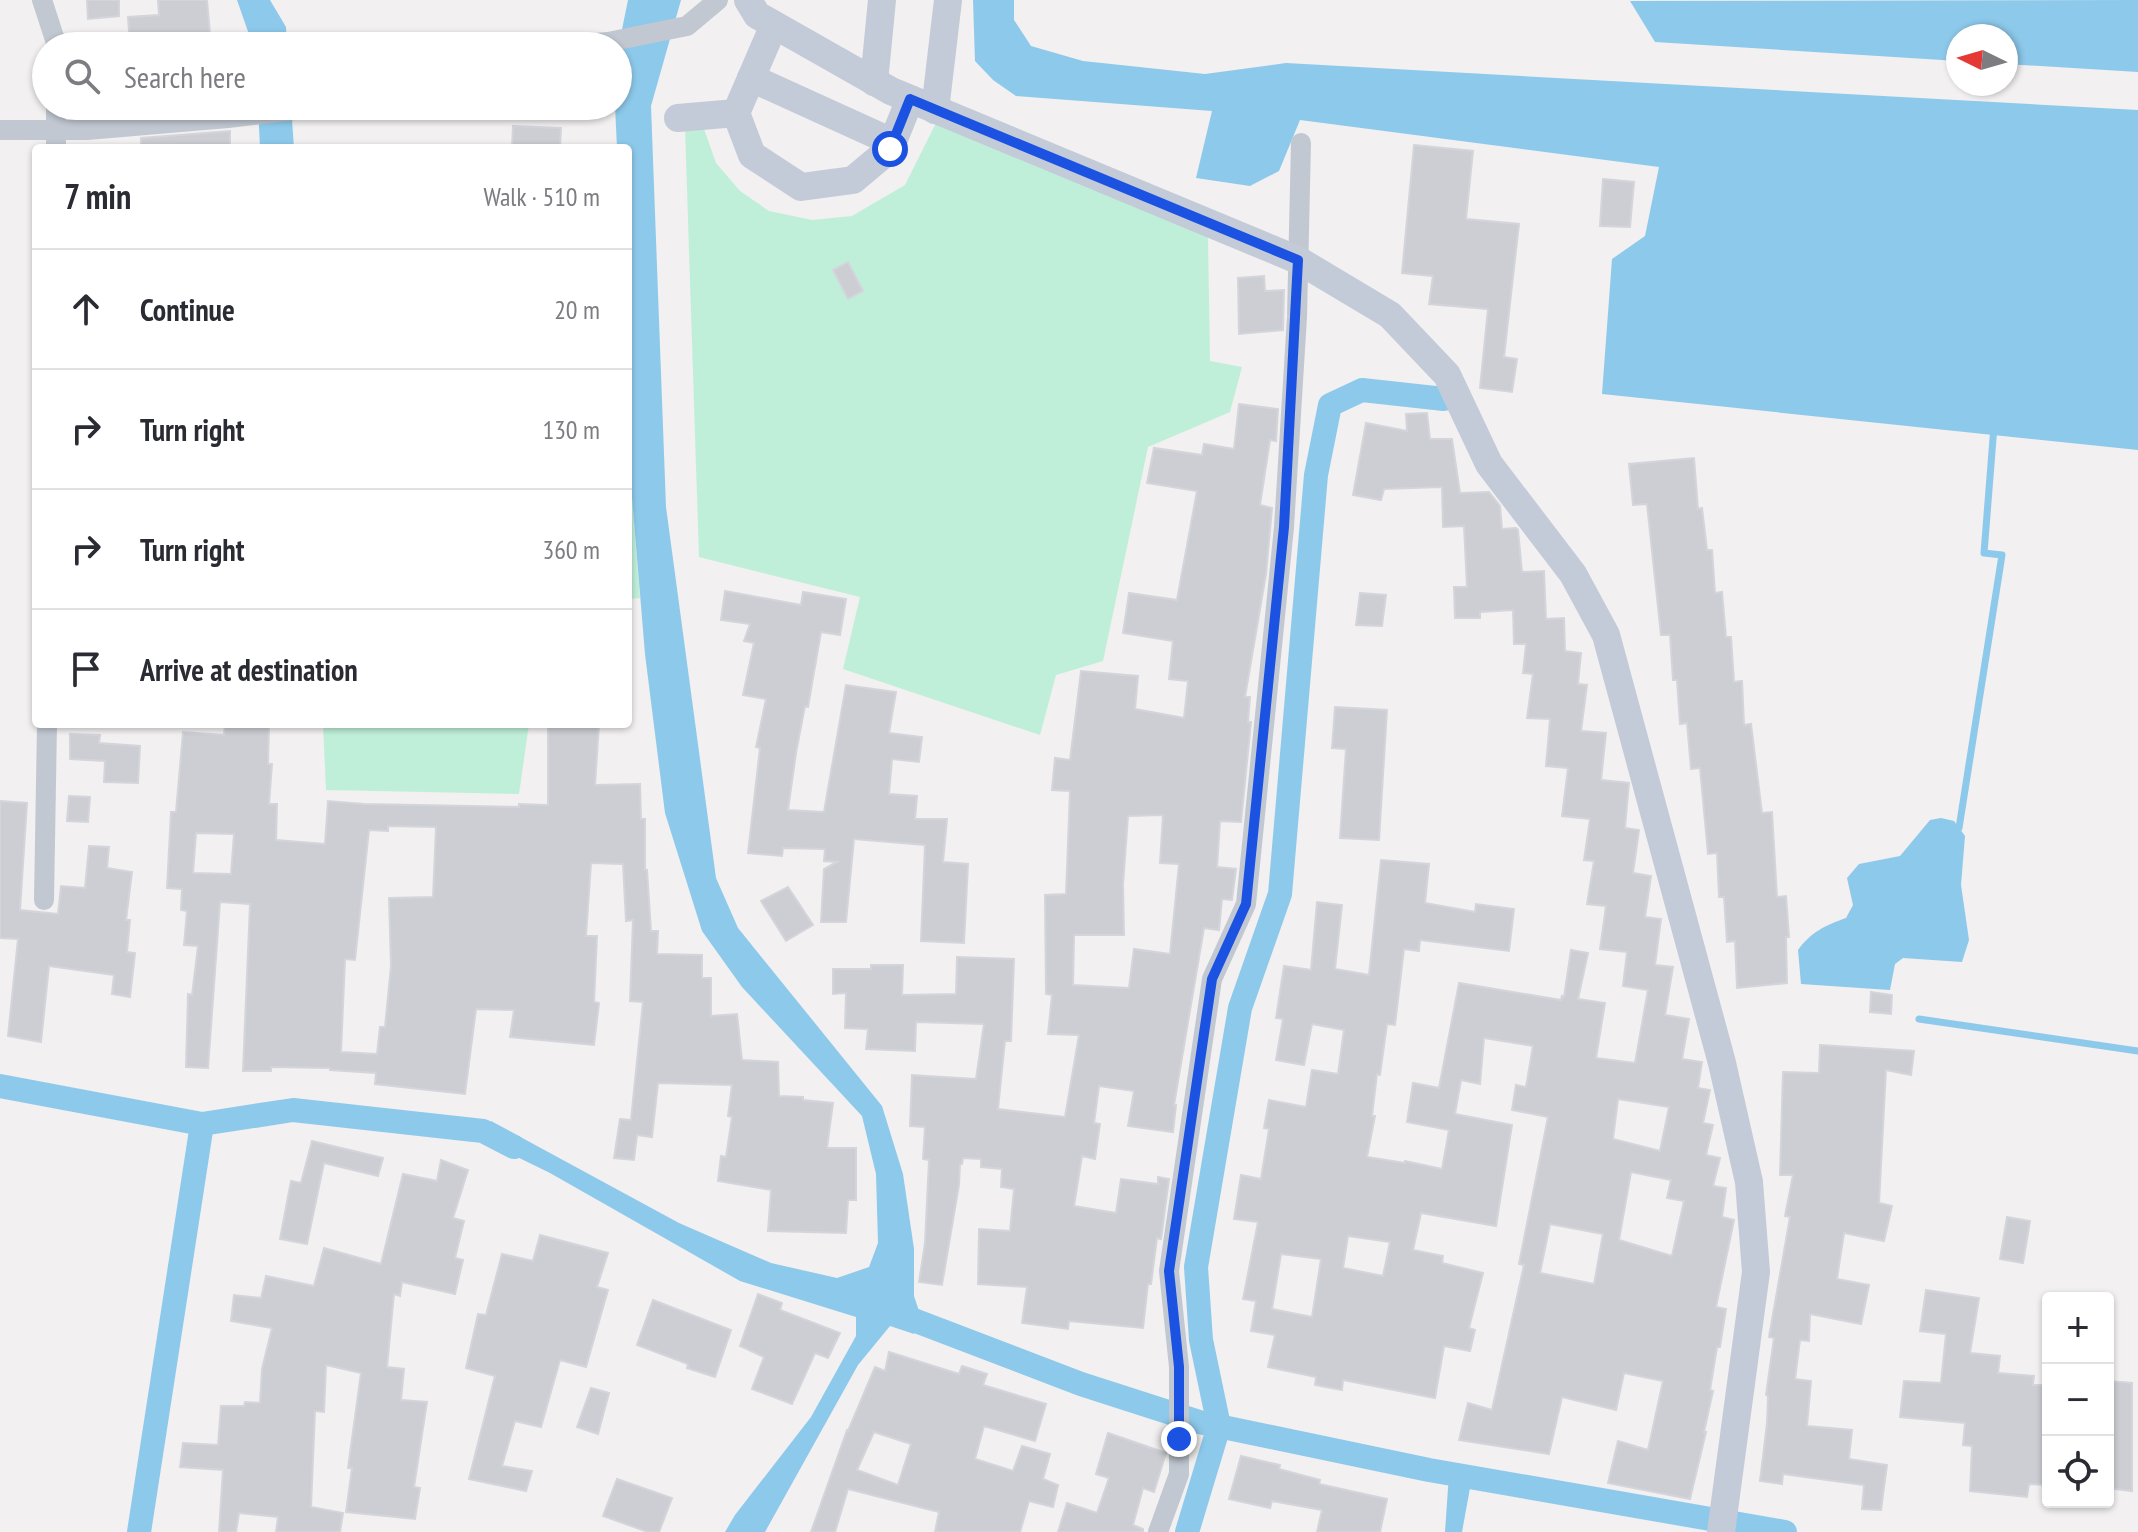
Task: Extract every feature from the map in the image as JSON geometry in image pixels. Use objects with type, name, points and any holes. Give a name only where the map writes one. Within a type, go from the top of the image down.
[{"type":"street","points":[[42,0],[52,32]]},
{"type":"street","points":[[632,37],[687,26],[718,0]]},
{"type":"street","points":[[748,0],[757,15],[874,82],[922,105],[1298,260],[1390,315],[1447,375],[1489,464],[1573,574],[1606,635],[1722,1063],[1749,1182],[1756,1272],[1721,1532]]},
{"type":"street","points":[[874,82],[882,0]]},
{"type":"street","points":[[774,25],[736,113],[752,155],[801,187],[853,180],[890,149],[892,142],[922,105],[948,0]]},
{"type":"street","points":[[751,78],[892,142]]},
{"type":"street","points":[[678,118],[736,113]]},
{"type":"street","points":[[0,130],[56,139],[87,130],[204,120]]},
{"type":"street","points":[[1158,1532],[1179,1474],[1179,1367],[1169,1271],[1212,979],[1246,904],[1284,527],[1301,143]]},
{"type":"street","points":[[44,900],[47,728]]},
{"type":"green space","points":[[936,123],[1208,237],[1210,361],[1242,367],[1230,412],[1148,447],[1103,661],[1056,675],[1040,735],[843,669],[860,597],[699,557],[685,127],[703,126],[716,163],[740,191],[769,211],[812,220],[852,216],[905,185]]},
{"type":"green space","points":[[632,494],[640,598],[632,599]]},
{"type":"green space","points":[[323,728],[528,728],[519,794],[326,790]]},
{"type":"water","points":[[237,0],[270,0],[286,32],[248,32]]},
{"type":"water","points":[[628,0],[681,0],[651,106],[666,507],[716,878],[738,928],[882,1106],[903,1174],[914,1249],[914,1296],[921,1317],[914,1334],[890,1326],[858,1365],[765,1532],[725,1532],[811,1417],[856,1336],[856,1317],[740,1281],[550,1173],[482,1140],[491,1121],[679,1223],[771,1263],[837,1278],[869,1267],[878,1243],[876,1174],[862,1116],[742,987],[702,931],[665,813],[645,654],[632,497],[632,144],[617,144],[616,120],[632,120],[632,32],[621,32]]},
{"type":"water","points":[[973,0],[1014,0],[1014,20],[1031,46],[1083,61],[1205,74],[1286,63],[2138,110],[2138,450],[1602,394],[1612,259],[1645,236],[1659,167],[1300,120],[1279,171],[1250,186],[1196,178],[1212,111],[1016,96],[993,80],[975,61]]},
{"type":"water","points":[[2138,0],[2138,72],[2018,65],[2018,24],[1946,24],[1946,60],[1655,42],[1630,1]]},
{"type":"water","points":[[259,120],[292,120],[294,144],[260,144]]},
{"type":"water","points":[[1941,818],[1954,821],[1965,836],[1961,885],[1969,940],[1962,962],[1903,958],[1895,964],[1890,990],[1801,984],[1798,950],[1819,930],[1846,918],[1853,905],[1847,878],[1859,864],[1900,856],[1930,820]]},
{"type":"water","points":[[1449,1474],[1472,1477],[1462,1532],[1445,1532]]},
{"type":"building","points":[[87,0],[119,0],[119,16],[88,19]]},
{"type":"building","points":[[158,0],[207,0],[210,32],[129,32],[128,17],[159,15]]},
{"type":"building","points":[[513,126],[561,128],[560,144],[512,144]]},
{"type":"building","points":[[230,131],[230,144],[141,144],[141,138]]},
{"type":"building","points":[[1414,145],[1473,151],[1466,219],[1519,224],[1504,357],[1517,359],[1512,392],[1480,388],[1488,309],[1429,304],[1433,276],[1402,273]]},
{"type":"building","points":[[1603,179],[1634,182],[1630,227],[1600,226]]},
{"type":"building","points":[[848,262],[863,291],[848,299],[833,270]]},
{"type":"building","points":[[1264,276],[1265,291],[1284,290],[1283,330],[1239,334],[1238,278]]},
{"type":"building","points":[[1239,404],[1278,409],[1276,441],[1270,440],[1260,505],[1272,508],[1266,574],[1245,697],[1250,697],[1248,722],[1251,722],[1241,822],[1220,821],[1217,867],[1236,869],[1232,900],[1222,899],[1219,930],[1204,928],[1174,1105],[1173,1132],[1128,1126],[1134,1091],[1099,1086],[1094,1123],[1100,1124],[1095,1159],[1082,1156],[1074,1206],[1116,1213],[1121,1179],[1158,1184],[1158,1177],[1169,1179],[1161,1239],[1157,1238],[1151,1284],[1148,1284],[1143,1328],[1069,1321],[1068,1329],[1022,1323],[1027,1287],[978,1284],[979,1229],[1010,1231],[1014,1189],[1001,1187],[1002,1169],[981,1167],[981,1159],[963,1158],[960,1164],[942,1285],[919,1282],[925,1243],[929,1160],[923,1159],[925,1127],[910,1126],[912,1075],[976,1079],[984,1024],[916,1022],[915,1051],[866,1049],[868,1029],[845,1028],[846,993],[833,994],[833,969],[903,965],[902,995],[956,994],[957,957],[1014,959],[1011,1041],[1005,1041],[998,1109],[1065,1117],[1079,1035],[1048,1034],[1052,995],[1046,994],[1045,895],[1066,894],[1070,791],[1052,790],[1055,758],[1070,760],[1081,671],[1138,676],[1135,709],[1184,718],[1188,681],[1169,679],[1173,641],[1123,633],[1129,593],[1177,600],[1197,491],[1147,483],[1154,448],[1202,455],[1204,444],[1234,449]],"holes":[[[1163,815],[1160,863],[1179,864],[1170,954],[1134,949],[1129,988],[1073,985],[1074,935],[1124,935],[1123,884],[1128,816]]]},
{"type":"building","points":[[1427,413],[1430,439],[1452,439],[1460,493],[1489,492],[1500,506],[1502,529],[1518,530],[1522,572],[1544,571],[1546,619],[1564,618],[1565,651],[1581,653],[1578,684],[1587,685],[1581,731],[1606,733],[1601,780],[1629,783],[1625,828],[1639,830],[1633,873],[1651,876],[1645,917],[1661,919],[1655,965],[1673,967],[1665,1015],[1689,1019],[1682,1059],[1702,1062],[1698,1088],[1710,1090],[1703,1123],[1713,1125],[1706,1155],[1720,1158],[1713,1186],[1726,1188],[1722,1217],[1734,1220],[1716,1307],[1726,1309],[1710,1390],[1713,1391],[1706,1432],[1690,1499],[1608,1483],[1618,1441],[1648,1450],[1663,1381],[1624,1373],[1616,1410],[1562,1397],[1549,1454],[1459,1440],[1468,1403],[1492,1410],[1524,1265],[1519,1264],[1548,1117],[1512,1110],[1516,1085],[1526,1087],[1533,1046],[1484,1038],[1480,1084],[1461,1080],[1455,1114],[1512,1125],[1496,1226],[1421,1213],[1413,1250],[1443,1256],[1442,1263],[1483,1273],[1469,1328],[1475,1330],[1470,1351],[1444,1346],[1435,1398],[1343,1380],[1342,1390],[1315,1385],[1316,1377],[1268,1367],[1275,1335],[1251,1331],[1256,1301],[1243,1299],[1258,1222],[1234,1219],[1241,1175],[1261,1179],[1269,1129],[1264,1128],[1269,1100],[1306,1107],[1312,1070],[1338,1074],[1344,1030],[1312,1024],[1304,1065],[1276,1060],[1283,1019],[1276,1018],[1284,966],[1311,970],[1317,902],[1342,905],[1335,969],[1369,975],[1381,860],[1429,864],[1425,903],[1475,912],[1476,904],[1514,909],[1509,951],[1420,940],[1419,951],[1404,949],[1395,1025],[1387,1024],[1380,1075],[1377,1074],[1372,1116],[1375,1116],[1367,1157],[1442,1169],[1449,1130],[1407,1122],[1413,1083],[1439,1088],[1459,983],[1561,1000],[1571,950],[1588,953],[1578,999],[1605,1003],[1596,1058],[1635,1063],[1648,990],[1623,986],[1627,952],[1600,949],[1606,906],[1587,904],[1594,861],[1584,860],[1590,819],[1562,816],[1568,768],[1546,766],[1550,719],[1527,718],[1533,674],[1523,673],[1526,644],[1514,644],[1513,610],[1480,612],[1480,618],[1455,618],[1454,587],[1467,587],[1464,526],[1443,527],[1442,487],[1384,489],[1381,500],[1353,495],[1366,423],[1407,431],[1406,414]],"holes":[[[1618,1099],[1669,1107],[1660,1151],[1613,1139]],[[1631,1172],[1671,1180],[1667,1198],[1684,1201],[1672,1256],[1619,1240]],[[1550,1224],[1603,1234],[1594,1284],[1540,1273]],[[1348,1236],[1390,1242],[1383,1276],[1343,1268]],[[1281,1254],[1321,1259],[1312,1317],[1272,1309]]]},
{"type":"building","points":[[1694,458],[1698,509],[1702,508],[1707,550],[1712,550],[1715,593],[1722,592],[1726,637],[1731,637],[1734,682],[1742,681],[1744,725],[1751,724],[1762,813],[1772,812],[1777,897],[1786,896],[1789,937],[1786,937],[1787,983],[1737,988],[1735,941],[1727,942],[1724,897],[1719,897],[1717,853],[1708,854],[1700,768],[1691,769],[1687,723],[1680,724],[1677,680],[1673,680],[1670,635],[1661,635],[1647,504],[1633,505],[1629,464]]},
{"type":"building","points":[[725,591],[801,605],[803,592],[846,599],[840,635],[821,632],[808,707],[805,706],[796,753],[788,810],[824,812],[846,685],[896,692],[889,733],[922,737],[919,762],[892,759],[889,794],[917,796],[915,819],[947,819],[943,862],[968,864],[964,943],[921,941],[925,845],[854,839],[846,922],[821,922],[824,869],[837,862],[824,861],[825,849],[783,848],[782,856],[748,853],[760,748],[756,747],[766,699],[743,695],[754,643],[744,641],[750,624],[721,620]]},
{"type":"building","points":[[1360,593],[1386,595],[1382,626],[1356,625]]},
{"type":"building","points":[[1335,707],[1387,710],[1379,840],[1340,838],[1346,749],[1332,748]]},
{"type":"building","points":[[225,728],[269,728],[268,764],[272,764],[269,804],[277,804],[276,840],[325,844],[328,801],[519,807],[519,804],[548,805],[548,728],[599,728],[595,785],[640,784],[651,931],[658,931],[657,954],[702,955],[702,978],[711,978],[711,1016],[737,1014],[742,1060],[778,1062],[779,1096],[833,1103],[827,1148],[856,1148],[856,1200],[848,1200],[846,1233],[768,1231],[771,1190],[718,1181],[721,1156],[726,1157],[732,1117],[728,1116],[732,1085],[658,1083],[652,1137],[637,1135],[634,1160],[614,1158],[620,1119],[631,1120],[643,1002],[630,1001],[633,920],[626,921],[623,864],[591,863],[586,936],[597,936],[594,1002],[599,1003],[594,1045],[510,1037],[514,1010],[476,1009],[465,1094],[375,1084],[376,1073],[330,1068],[271,1067],[271,1071],[243,1071],[250,904],[220,902],[208,1068],[186,1067],[188,994],[192,995],[198,946],[184,945],[187,911],[181,910],[182,889],[167,888],[171,812],[176,812],[183,732],[224,735]],"holes":[[[388,826],[436,827],[433,897],[389,898],[391,966],[385,1027],[380,1027],[377,1054],[341,1052],[345,959],[355,960],[369,830],[388,831]],[[196,833],[234,834],[231,874],[193,873]]]},
{"type":"building","points":[[70,734],[100,735],[99,743],[140,746],[138,783],[104,782],[105,761],[70,759]]},
{"type":"building","points":[[69,796],[90,797],[88,822],[67,821]]},
{"type":"building","points":[[0,801],[27,803],[20,910],[58,914],[61,886],[85,888],[89,846],[109,847],[107,868],[132,872],[126,920],[130,920],[127,952],[135,953],[130,997],[112,994],[114,975],[49,966],[41,1042],[8,1036],[18,939],[0,938]]},
{"type":"building","points":[[788,887],[813,925],[786,941],[761,901]]},
{"type":"building","points":[[1871,992],[1892,995],[1891,1014],[1870,1012]]},
{"type":"building","points":[[1820,1045],[1914,1051],[1911,1075],[1886,1070],[1879,1203],[1892,1206],[1884,1241],[1844,1233],[1837,1279],[1869,1285],[1861,1324],[1810,1314],[1809,1341],[1800,1340],[1795,1379],[1811,1381],[1807,1426],[1852,1430],[1849,1459],[1887,1465],[1881,1510],[1862,1509],[1864,1485],[1783,1474],[1782,1484],[1760,1481],[1767,1423],[1766,1395],[1774,1338],[1769,1337],[1790,1217],[1785,1216],[1793,1175],[1780,1175],[1783,1072],[1819,1073]]},
{"type":"building","points":[[312,1141],[383,1158],[378,1176],[324,1163],[307,1244],[280,1239],[291,1181],[301,1183]]},
{"type":"building","points":[[441,1160],[468,1170],[453,1218],[464,1221],[455,1258],[463,1260],[455,1294],[402,1282],[400,1296],[394,1294],[387,1367],[404,1369],[401,1400],[427,1402],[414,1487],[420,1488],[415,1519],[346,1512],[352,1468],[348,1468],[361,1373],[326,1365],[324,1412],[315,1411],[311,1507],[343,1513],[340,1532],[276,1532],[278,1517],[239,1513],[236,1532],[219,1532],[223,1470],[180,1467],[183,1443],[218,1445],[221,1406],[260,1403],[262,1369],[272,1328],[231,1321],[234,1295],[261,1298],[266,1276],[314,1286],[324,1248],[381,1264],[403,1174],[437,1181]]},
{"type":"building","points":[[2007,1217],[2030,1221],[2023,1263],[2000,1259]]},
{"type":"building","points":[[540,1235],[608,1253],[597,1287],[608,1290],[586,1367],[560,1360],[541,1427],[515,1421],[502,1466],[532,1471],[526,1491],[469,1479],[495,1376],[466,1368],[478,1314],[486,1315],[502,1254],[533,1261]]},
{"type":"building","points":[[1926,1290],[1979,1298],[1970,1353],[2000,1356],[1998,1373],[2034,1376],[2033,1385],[2042,1385],[2042,1485],[2029,1484],[2027,1497],[1970,1491],[1972,1446],[1963,1445],[1965,1423],[1900,1417],[1904,1381],[1941,1383],[1946,1334],[1920,1331]]},
{"type":"building","points":[[758,1294],[782,1303],[780,1310],[840,1333],[828,1358],[815,1353],[792,1404],[752,1389],[764,1357],[740,1346]]},
{"type":"building","points":[[653,1300],[731,1330],[715,1377],[637,1345]]},
{"type":"building","points":[[889,1352],[959,1374],[962,1366],[987,1374],[983,1385],[1046,1404],[1035,1441],[984,1426],[975,1459],[1013,1471],[1022,1446],[1050,1454],[1043,1479],[1058,1485],[1053,1507],[1029,1501],[1020,1532],[935,1532],[939,1512],[848,1489],[835,1532],[811,1532],[847,1430],[875,1367],[885,1371]],"holes":[[[874,1432],[911,1444],[898,1485],[857,1470]]]},
{"type":"building","points":[[2114,1382],[2132,1383],[2132,1491],[2114,1489]]},
{"type":"building","points":[[591,1388],[609,1393],[598,1434],[577,1427]]},
{"type":"building","points":[[1108,1433],[1166,1453],[1154,1492],[1143,1488],[1133,1525],[1143,1529],[1143,1532],[1058,1532],[1067,1503],[1097,1513],[1109,1478],[1096,1474]]},
{"type":"building","points":[[1241,1456],[1280,1465],[1279,1469],[1320,1480],[1319,1484],[1387,1499],[1380,1532],[1317,1532],[1322,1510],[1272,1501],[1270,1508],[1229,1499]]},
{"type":"building","points":[[617,1479],[672,1498],[659,1532],[648,1532],[603,1516]]},
{"type":"waterway","points":[[1187,1532],[1219,1426],[1201,1340],[1196,1267],[1240,1008],[1280,894],[1316,475],[1330,405],[1362,390],[1444,399]]},
{"type":"waterway","points":[[1959,828],[2002,555],[1984,553],[1994,426]]},
{"type":"waterway","points":[[1919,1019],[2138,1051]]},
{"type":"waterway","points":[[0,1086],[202,1124],[139,1532]]},
{"type":"waterway","points":[[202,1124],[293,1110],[483,1131],[514,1147]]},
{"type":"waterway","points":[[890,1311],[1081,1384],[1199,1422],[1429,1470],[1785,1532]]},
{"type":"route","points":[[890,149],[910,99],[1298,260],[1284,527],[1246,904],[1212,979],[1169,1271],[1179,1367],[1179,1439]]}]
